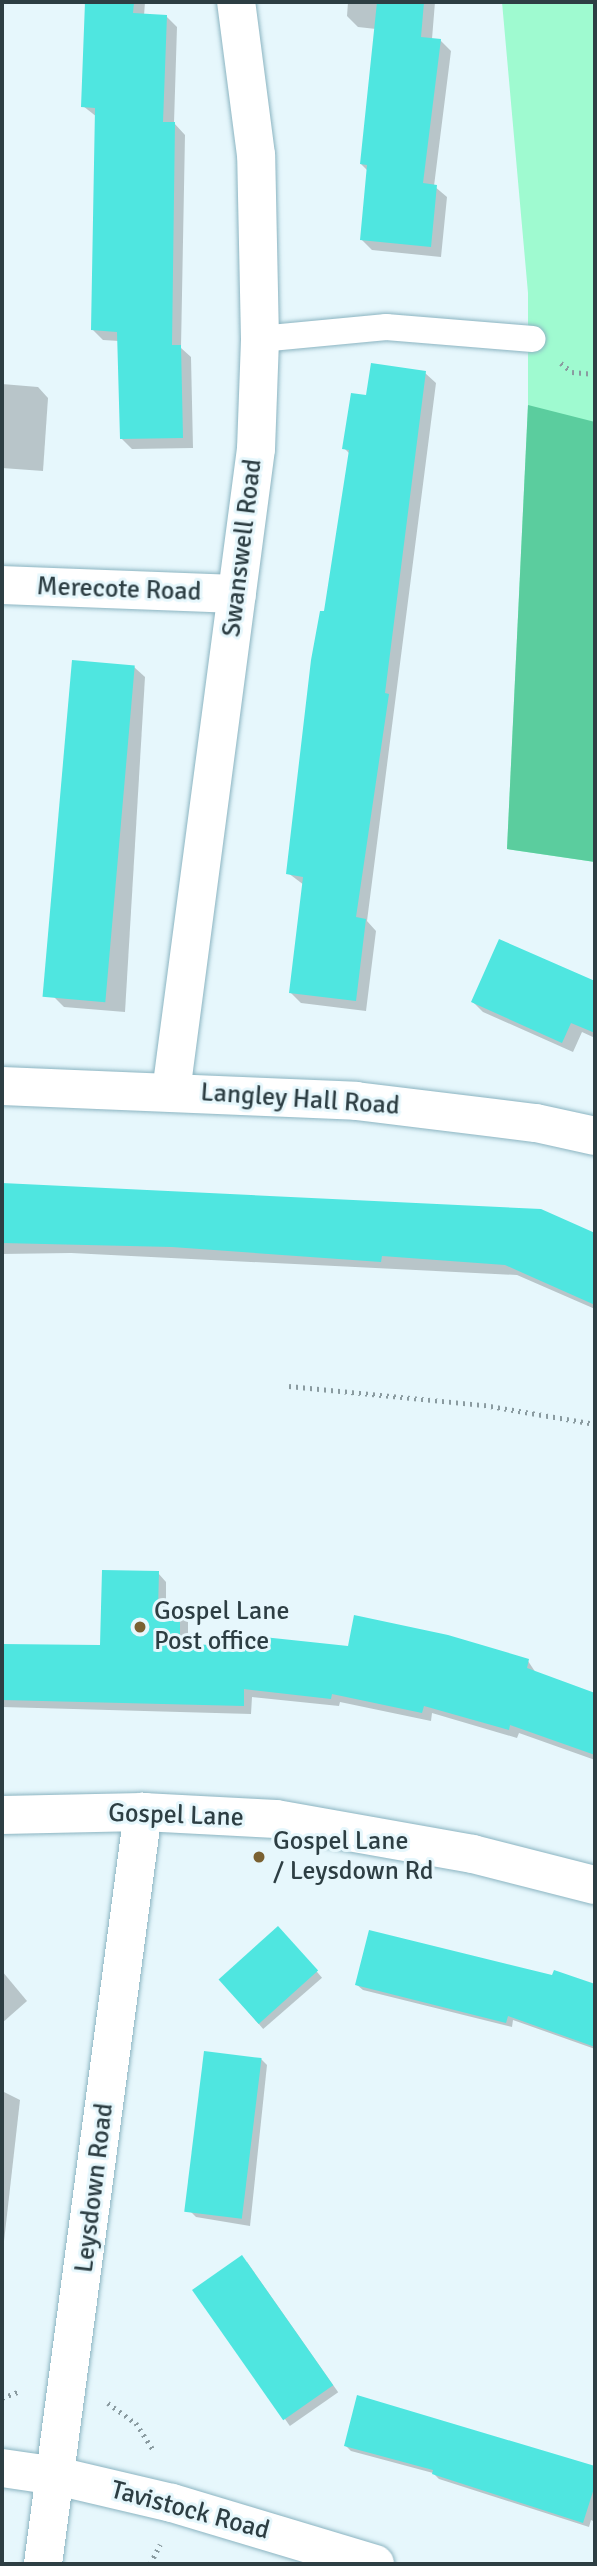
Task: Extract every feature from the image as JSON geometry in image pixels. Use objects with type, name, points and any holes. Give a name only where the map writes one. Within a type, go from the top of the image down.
[{"type":"street","name":"Swanswell Road","points":[[171,1092],[256,449],[260,339],[256,155],[236,2]]},
{"type":"street","name":"Merecote Road","points":[[2,585],[237,594]]},
{"type":"street","name":"Langley Hall Road","points":[[2,1086],[356,1101],[536,1123],[595,1136]]},
{"type":"street","name":"Gospel Lane","points":[[2,1815],[143,1812],[276,1819],[356,1830],[595,1885]]},
{"type":"street","name":"Leysdown Road","points":[[43,2564],[57,2476],[143,1812]]},
{"type":"street","name":"Tavistock Road","points":[[2,2468],[57,2476],[173,2503],[375,2564]]},
{"type":"lane","points":[[260,339],[386,327],[533,339]]},
{"type":"path","points":[[289,1386],[484,1405],[595,1424]]},
{"type":"green space","points":[[502,2],[595,2],[595,862],[507,849],[528,405],[528,293]]},
{"type":"green space","points":[[528,405],[595,422],[595,862],[507,849]]},
{"type":"building","points":[[85,2],[134,2],[133,13],[167,15],[163,122],[175,122],[172,345],[181,345],[183,438],[120,439],[117,332],[91,330],[95,108],[81,107]]},
{"type":"building","points":[[377,2],[424,2],[421,37],[441,39],[423,183],[437,185],[431,247],[360,240],[367,165],[360,164]]},
{"type":"building","points":[[371,363],[426,371],[385,693],[389,694],[356,917],[366,919],[356,1001],[289,993],[303,877],[286,874],[311,660],[320,611],[324,611],[349,450],[342,449],[351,393],[366,395]]},
{"type":"building","points":[[72,660],[135,665],[105,1002],[43,997]]},
{"type":"building","points":[[499,939],[595,981],[595,1033],[571,1023],[562,1043],[471,1002]]},
{"type":"building","points":[[2,1183],[541,1209],[595,1233],[595,1305],[505,1265],[382,1256],[381,1262],[172,1247],[2,1243]]},
{"type":"building","points":[[102,1570],[159,1571],[158,1610],[180,1610],[180,1643],[253,1648],[254,1636],[348,1646],[354,1615],[448,1635],[529,1659],[527,1668],[595,1693],[595,1755],[510,1725],[509,1730],[424,1706],[422,1713],[332,1694],[331,1699],[244,1689],[244,1706],[2,1700],[2,1644],[100,1645]]},
{"type":"building","points":[[278,1926],[318,1971],[259,2024],[219,1980]]},
{"type":"building","points":[[369,1930],[552,1975],[554,1970],[595,1984],[595,2047],[508,2016],[506,2023],[355,1985]]},
{"type":"building","points":[[204,2051],[262,2058],[242,2219],[184,2212]]},
{"type":"building","points":[[242,2255],[333,2385],[283,2420],[192,2290]]},
{"type":"building","points":[[357,2395],[595,2466],[595,2485],[583,2523],[432,2474],[433,2470],[344,2446]]},
{"type":"place","name":"Gospel Lane Post office","points":[[140,1627]]},
{"type":"place","name":"Gospel Lane / Leysdown Rd","points":[[259,1857]]}]
